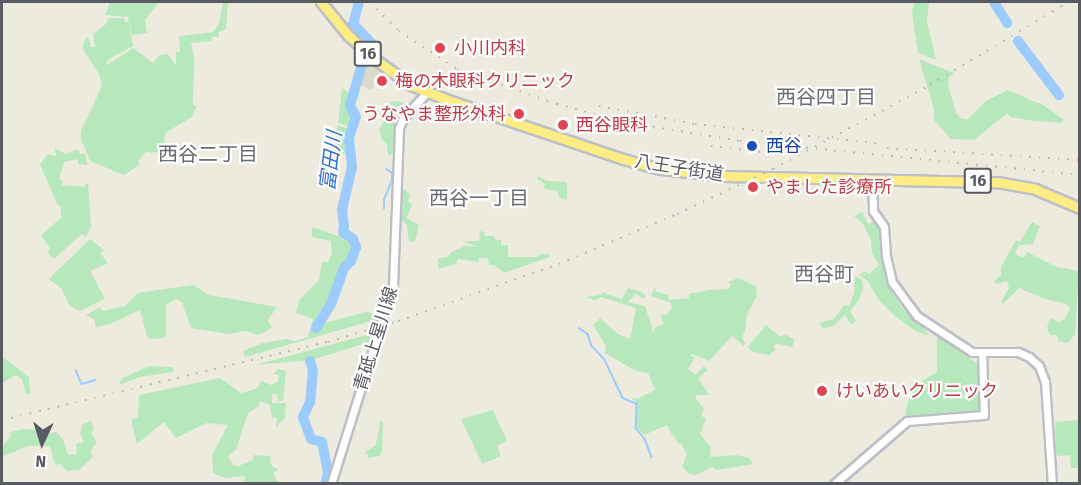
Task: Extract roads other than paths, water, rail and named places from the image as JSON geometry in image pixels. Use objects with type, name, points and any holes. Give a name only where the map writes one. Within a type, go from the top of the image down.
[{"type":"highway","name":"八王子街道","points":[[321,2],[348,35],[390,73],[426,93],[623,159],[661,169],[725,176],[1012,184],[1048,193],[1080,208]]},
{"type":"street","name":"青砥上星川線","points":[[331,483],[393,285],[399,128],[403,118],[426,93]]},
{"type":"street","points":[[872,179],[873,211],[884,227],[886,256],[896,290],[917,316],[966,349],[982,353],[1018,352],[1029,357],[1039,366],[1045,382],[1052,483]]},
{"type":"street","points":[[834,483],[907,421],[984,414],[982,353]]},
{"type":"waterway","name":"富田川","points":[[359,2],[353,24],[372,44],[370,49]]},
{"type":"waterway","points":[[994,2],[1007,23]]},
{"type":"waterway","points":[[1018,41],[1059,95]]},
{"type":"waterway","name":"富田川","points":[[316,328],[331,304],[344,268],[351,261],[356,247],[353,239],[343,232],[342,210],[352,167],[349,137],[356,117],[350,105],[364,58]]},
{"type":"waterway","points":[[384,209],[384,200],[392,180],[392,173],[387,170]]},
{"type":"waterway","points":[[579,328],[588,334],[592,346],[605,360],[623,398],[637,404],[636,428],[645,439],[652,457]]},
{"type":"waterway","name":"富田川","points":[[310,361],[313,370],[310,402],[303,417],[311,439],[322,442],[328,473],[325,484]]},
{"type":"waterway","points":[[76,370],[82,384],[95,380]]},
{"type":"railway","points":[[370,2],[399,31],[457,69],[557,104],[625,122],[740,141],[1080,175]]},
{"type":"railway","points":[[2,420],[328,342],[398,321],[559,264],[677,214],[773,169],[930,85],[1068,2]]},
{"type":"railway","points":[[599,106],[695,124],[883,144]]},
{"type":"railway","points":[[711,146],[780,154]]},
{"type":"railway","points":[[887,148],[1080,160]]},
{"type":"place","name":"小川内科","points":[[440,48]]},
{"type":"place","name":"梅の木眼科クリニック","points":[[382,81]]},
{"type":"place","name":"うなやま整形外科","points":[[519,114]]},
{"type":"place","name":"西谷眼科","points":[[563,125]]},
{"type":"place","name":"西谷","points":[[752,146]]},
{"type":"place","name":"やました診療所","points":[[753,187]]},
{"type":"place","name":"けいあいクリニック","points":[[822,391]]},
{"type":"district","name":"西谷四丁目","points":[[826,97]]},
{"type":"district","name":"西谷二丁目","points":[[208,154]]},
{"type":"district","name":"西谷一丁目","points":[[479,198]]},
{"type":"district","name":"西谷町","points":[[824,274]]}]
